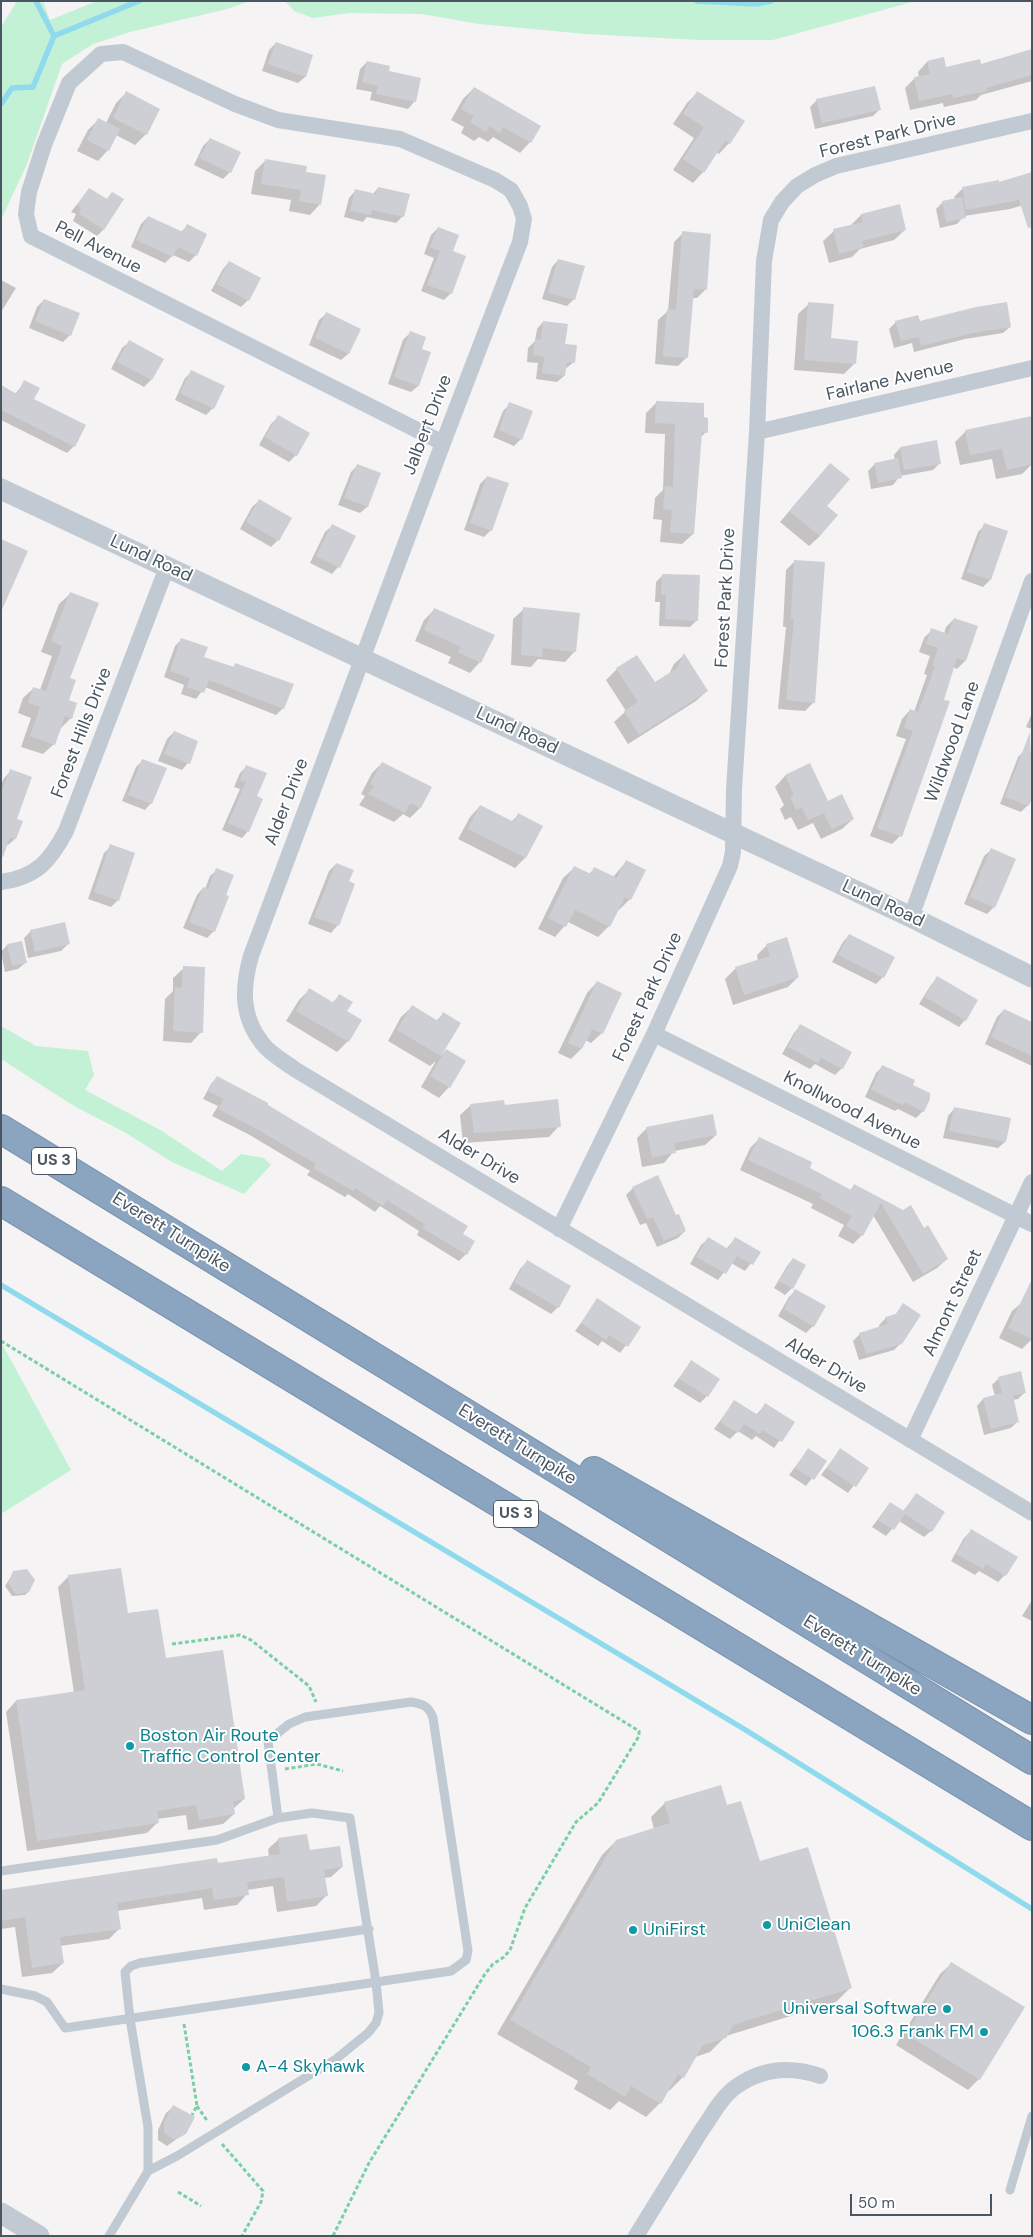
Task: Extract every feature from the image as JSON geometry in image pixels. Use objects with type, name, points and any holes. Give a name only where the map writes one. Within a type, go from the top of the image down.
[{"type":"highway","name":"Everett Turnpike","points":[[1,1129],[1032,1760]]},
{"type":"highway","points":[[106,1193],[1032,1720]]},
{"type":"highway","name":"US 3","points":[[1,1201],[1032,1826]]},
{"type":"street","name":"Pell Avenue","points":[[443,443],[31,236],[26,214],[29,192],[44,145],[69,83],[101,54],[123,52],[235,104],[278,120],[384,135],[415,144],[495,180],[511,190],[520,206]]},
{"type":"street","name":"Forest Park Drive","points":[[559,1229],[654,1034],[730,866],[734,834],[734,789],[757,432],[764,261],[771,220],[782,202],[797,186],[815,175],[836,166],[1032,121]]},
{"type":"street","name":"Jalbert Drive","points":[[362,657],[520,242],[524,219],[520,206]]},
{"type":"street","name":"Fairlane Avenue","points":[[757,432],[1032,368]]},
{"type":"street","name":"Lund Road","points":[[1,489],[362,657],[911,917],[1032,977]]},
{"type":"street","name":"Forest Hills Drive","points":[[1,882],[19,880],[39,869],[55,852],[66,831],[166,566]]},
{"type":"street","name":"Wildwood Lane","points":[[911,917],[1032,581]]},
{"type":"street","name":"Alder Drive","points":[[362,657],[250,956],[245,977],[244,999],[248,1021],[263,1045],[296,1070],[1032,1513]]},
{"type":"street","name":"Knollwood Avenue","points":[[654,1034],[1032,1224]]},
{"type":"street","name":"Almont Street","points":[[910,1440],[1032,1182]]},
{"type":"street","points":[[636,2236],[717,2108],[736,2087],[749,2079],[769,2071],[802,2070],[820,2076]]},
{"type":"street","points":[[1,2213],[40,2236]]},
{"type":"lane","points":[[1,1989],[35,1996],[47,2002],[65,2028],[451,1970],[466,1960],[468,1951],[433,1718],[430,1709],[422,1704],[411,1702],[305,1717],[289,1724],[268,1741],[278,1818]]},
{"type":"lane","points":[[1,1871],[217,1840],[278,1818],[312,1812],[350,1818],[376,1982],[379,2013],[376,2022],[353,2046],[336,2059],[224,2128],[148,2171],[109,2236]]},
{"type":"lane","points":[[148,2171],[148,2127],[130,2019],[125,1972],[131,1966],[140,1963],[368,1929]]},
{"type":"lane","points":[[1010,2190],[1032,2116]]},
{"type":"path","points":[[1,1340],[640,1731],[639,1736],[598,1803],[576,1822],[525,1908],[510,1950],[504,1957],[493,1964],[485,1974],[369,2163],[333,2236]]},
{"type":"path","points":[[172,1644],[240,1635],[251,1640],[309,1686],[316,1701],[319,1715]]},
{"type":"path","points":[[285,1769],[317,1764],[344,1771]]},
{"type":"path","points":[[186,2038],[197,2106],[210,2124]]},
{"type":"path","points":[[192,2115],[197,2106]]},
{"type":"path","points":[[221,2143],[263,2191],[261,2202],[242,2236]]},
{"type":"path","points":[[178,2192],[200,2206]]},
{"type":"green space","points":[[17,1],[43,1],[50,20],[97,1],[250,1],[227,9],[130,32],[93,44],[62,64],[27,164],[1,220],[1,27]]},
{"type":"green space","points":[[285,1],[916,1],[773,40],[700,40],[586,34],[479,24],[422,14],[349,13],[313,18],[294,11]]},
{"type":"green space","points":[[1,1026],[36,1046],[88,1051],[94,1075],[85,1090],[162,1131],[222,1171],[241,1154],[264,1158],[271,1165],[244,1194],[172,1162],[126,1133],[74,1106],[1,1059]]},
{"type":"green space","points":[[1,1342],[71,1470],[1,1514]]},
{"type":"building","points":[[276,42],[313,55],[306,77],[268,64]]},
{"type":"building","points":[[1032,49],[1032,75],[986,88],[987,91],[953,98],[952,94],[919,101],[914,77],[930,74],[927,61],[944,57],[946,67],[980,59],[981,64]]},
{"type":"building","points":[[367,61],[390,66],[389,71],[421,78],[416,102],[376,94],[378,86],[362,82]]},
{"type":"building","points":[[875,86],[881,110],[822,123],[816,99]]},
{"type":"building","points":[[474,87],[541,126],[531,143],[503,127],[500,133],[489,126],[486,132],[470,122],[474,116],[461,109]]},
{"type":"building","points":[[126,91],[160,109],[147,135],[113,118]]},
{"type":"building","points":[[697,91],[745,121],[730,144],[725,141],[704,173],[683,159],[704,127],[683,114]]},
{"type":"building","points":[[98,118],[120,129],[109,151],[87,140]]},
{"type":"building","points":[[210,138],[241,152],[231,173],[199,158]]},
{"type":"building","points":[[265,159],[307,166],[306,172],[326,175],[321,205],[299,201],[301,190],[261,184]]},
{"type":"building","points":[[1032,172],[1032,227],[1028,228],[1019,200],[966,210],[962,187],[999,180],[999,182]]},
{"type":"building","points":[[378,187],[410,194],[404,217],[372,210],[371,215],[350,211],[355,189],[376,194]]},
{"type":"building","points":[[89,188],[107,199],[112,192],[124,199],[104,230],[79,214],[81,207],[77,205]]},
{"type":"building","points":[[962,197],[966,218],[946,222],[942,201]]},
{"type":"building","points":[[900,204],[906,230],[862,241],[864,247],[839,254],[833,229],[863,222],[861,214]]},
{"type":"building","points":[[148,216],[183,232],[187,224],[207,234],[197,256],[178,247],[173,257],[136,240]]},
{"type":"building","points":[[438,227],[459,235],[453,251],[466,256],[452,294],[427,285],[440,251],[430,247]]},
{"type":"building","points":[[682,231],[711,234],[707,290],[694,289],[688,358],[663,356],[667,309],[676,310]]},
{"type":"building","points":[[558,259],[585,266],[575,300],[548,293]]},
{"type":"building","points":[[229,261],[261,278],[249,301],[217,284]]},
{"type":"building","points":[[44,299],[80,313],[71,336],[35,321]]},
{"type":"building","points":[[808,302],[834,304],[831,338],[858,341],[856,364],[804,360]]},
{"type":"building","points":[[1007,302],[1011,327],[973,333],[921,346],[919,337],[901,341],[895,321],[918,315],[920,321],[976,307]]},
{"type":"building","points":[[326,312],[361,329],[349,354],[315,338]]},
{"type":"building","points":[[543,321],[568,324],[565,344],[577,345],[575,363],[567,362],[565,376],[542,373],[544,357],[533,355],[535,339],[541,340]]},
{"type":"building","points":[[410,331],[426,337],[422,349],[431,352],[419,386],[394,377]]},
{"type":"building","points":[[129,340],[164,359],[152,380],[117,362]]},
{"type":"building","points":[[191,370],[225,386],[214,409],[180,393]]},
{"type":"building","points":[[24,380],[40,388],[34,399],[86,425],[75,447],[1,410],[1,385],[17,394]]},
{"type":"building","points":[[656,401],[704,403],[704,417],[708,418],[708,433],[702,432],[694,534],[670,532],[672,510],[663,509],[665,486],[673,487],[675,424],[655,423]]},
{"type":"building","points":[[509,402],[533,411],[522,440],[499,430]]},
{"type":"building","points":[[278,415],[310,433],[297,456],[265,437]]},
{"type":"building","points":[[1032,416],[1032,464],[1007,470],[1002,449],[970,455],[965,430]]},
{"type":"building","points":[[937,440],[941,464],[904,470],[900,447]]},
{"type":"building","points":[[898,458],[902,478],[878,483],[874,463]]},
{"type":"building","points":[[830,463],[850,479],[827,506],[838,515],[820,536],[789,511]]},
{"type":"building","points":[[357,464],[381,473],[368,507],[344,498]]},
{"type":"building","points":[[487,476],[509,483],[492,531],[470,523]]},
{"type":"building","points":[[259,499],[292,518],[279,541],[246,522]]},
{"type":"building","points":[[984,523],[1008,531],[991,580],[967,572]]},
{"type":"building","points":[[332,524],[356,536],[340,568],[316,556]]},
{"type":"building","points":[[1,539],[28,551],[1,612]]},
{"type":"building","points":[[794,560],[825,562],[815,703],[786,700],[794,619],[791,619]]},
{"type":"building","points":[[662,574],[700,575],[698,621],[665,619],[666,595],[661,595]]},
{"type":"building","points":[[70,592],[99,603],[70,678],[76,680],[69,700],[77,703],[72,719],[65,716],[55,745],[30,736],[40,707],[28,703],[33,687],[46,691],[62,646],[51,641]]},
{"type":"building","points":[[523,607],[580,613],[576,652],[543,648],[542,657],[521,655]]},
{"type":"building","points":[[434,608],[495,635],[481,663],[458,652],[461,647],[424,630]]},
{"type":"building","points":[[954,618],[978,626],[966,661],[957,658],[944,700],[950,701],[902,837],[877,828],[913,731],[904,728],[910,709],[918,712],[935,667],[932,665],[938,648],[926,644],[931,628],[948,634]]},
{"type":"building","points":[[181,638],[208,647],[204,657],[234,667],[235,663],[294,684],[284,709],[209,680],[204,693],[187,687],[190,678],[170,671]]},
{"type":"building","points":[[684,653],[708,691],[639,735],[624,711],[638,702],[616,668],[637,655],[655,682],[677,668]]},
{"type":"building","points":[[174,731],[198,741],[190,764],[164,754]]},
{"type":"building","points":[[1030,732],[1032,798],[1029,806],[1005,797]]},
{"type":"building","points":[[142,759],[167,768],[152,804],[128,795]]},
{"type":"building","points":[[382,762],[432,787],[421,808],[410,803],[405,813],[368,794],[374,786],[370,784]]},
{"type":"building","points":[[810,763],[828,801],[842,794],[854,819],[832,829],[824,813],[808,820],[802,807],[796,810],[790,797],[794,795],[785,775]]},
{"type":"building","points":[[246,765],[267,773],[257,796],[263,799],[249,832],[228,823],[246,782],[240,780]]},
{"type":"building","points":[[10,769],[32,777],[17,819],[23,821],[16,839],[10,837],[3,857],[1,856],[1,794]]},
{"type":"building","points":[[480,805],[514,822],[518,813],[543,826],[526,858],[468,829]]},
{"type":"building","points":[[110,844],[135,853],[119,901],[94,892]]},
{"type":"building","points":[[991,848],[1016,859],[995,908],[970,897]]},
{"type":"building","points":[[626,860],[646,870],[631,900],[625,897],[610,927],[575,910],[566,927],[548,918],[574,866],[591,874],[594,867],[617,878]]},
{"type":"building","points":[[336,863],[354,870],[349,881],[355,884],[339,926],[314,917]]},
{"type":"building","points":[[216,868],[234,875],[226,895],[229,896],[215,932],[189,922],[203,887],[208,889]]},
{"type":"building","points":[[65,922],[70,944],[35,952],[30,930]]},
{"type":"building","points":[[849,934],[895,957],[884,978],[838,955]]},
{"type":"building","points":[[787,937],[799,977],[744,995],[735,967],[770,956],[766,944]]},
{"type":"building","points":[[22,941],[27,963],[12,966],[7,944]]},
{"type":"building","points":[[183,966],[205,967],[203,1033],[173,1031],[175,987],[182,988]]},
{"type":"building","points":[[937,976],[978,1000],[966,1021],[925,997]]},
{"type":"building","points":[[597,981],[622,993],[603,1034],[592,1029],[582,1049],[568,1043]]},
{"type":"building","points":[[309,988],[334,1003],[339,994],[353,1002],[347,1011],[362,1020],[349,1042],[296,1011]]},
{"type":"building","points":[[412,1005],[438,1021],[443,1012],[461,1023],[441,1056],[397,1030]]},
{"type":"building","points":[[1004,1009],[1032,1022],[1032,1056],[991,1037]]},
{"type":"building","points":[[800,1024],[852,1052],[843,1069],[821,1058],[818,1063],[788,1047]]},
{"type":"building","points":[[446,1049],[466,1061],[450,1088],[430,1076]]},
{"type":"building","points":[[882,1065],[915,1080],[913,1085],[930,1093],[930,1099],[924,1112],[905,1102],[903,1105],[871,1090]]},
{"type":"building","points":[[217,1076],[268,1103],[268,1105],[468,1226],[463,1234],[475,1241],[467,1255],[422,1228],[425,1224],[387,1200],[383,1206],[355,1188],[353,1191],[313,1168],[316,1164],[255,1128],[218,1109],[224,1099],[208,1091]]},
{"type":"building","points":[[558,1099],[561,1127],[474,1133],[470,1104],[504,1100],[505,1105]]},
{"type":"building","points":[[954,1107],[1011,1118],[1006,1142],[949,1131]]},
{"type":"building","points":[[713,1114],[717,1135],[674,1143],[676,1153],[652,1157],[646,1127]]},
{"type":"building","points":[[759,1137],[812,1162],[810,1168],[851,1190],[854,1184],[903,1210],[911,1205],[924,1228],[928,1225],[948,1259],[923,1274],[881,1203],[863,1236],[846,1226],[852,1216],[820,1198],[822,1194],[748,1160]]},
{"type":"building","points":[[658,1175],[676,1215],[679,1214],[686,1231],[664,1241],[653,1217],[647,1219],[632,1187]]},
{"type":"building","points":[[708,1237],[728,1249],[735,1237],[761,1252],[753,1265],[737,1256],[726,1274],[696,1257]]},
{"type":"building","points":[[793,1258],[806,1265],[793,1289],[779,1281]]},
{"type":"building","points":[[527,1260],[571,1286],[559,1308],[514,1282]]},
{"type":"building","points":[[1032,1279],[1032,1339],[1008,1328]]},
{"type":"building","points":[[795,1289],[826,1306],[814,1327],[784,1309]]},
{"type":"building","points":[[597,1298],[641,1327],[628,1347],[609,1335],[606,1340],[581,1323]]},
{"type":"building","points":[[903,1303],[921,1315],[902,1344],[866,1354],[859,1333],[888,1324],[885,1317],[896,1314]]},
{"type":"building","points":[[691,1360],[720,1379],[708,1397],[679,1379]]},
{"type":"building","points":[[1021,1371],[1026,1393],[1013,1396],[1019,1422],[991,1429],[983,1398],[1002,1393],[998,1377]]},
{"type":"building","points":[[734,1400],[758,1415],[765,1403],[795,1422],[782,1442],[762,1430],[760,1434],[744,1424],[738,1433],[720,1422]]},
{"type":"building","points":[[808,1448],[827,1461],[814,1480],[795,1468]]},
{"type":"building","points":[[840,1448],[869,1468],[856,1487],[827,1468]]},
{"type":"building","points":[[916,1493],[945,1512],[932,1532],[905,1514],[894,1530],[878,1520],[890,1502],[904,1511]]},
{"type":"building","points":[[971,1529],[1018,1557],[1006,1576],[986,1564],[983,1569],[956,1554]]},
{"type":"building","name":"Boston Air Route Traffic Control Center","points":[[121,1568],[128,1613],[158,1609],[166,1658],[223,1650],[245,1799],[233,1801],[235,1814],[199,1820],[196,1805],[157,1811],[159,1823],[37,1841],[16,1700],[85,1690],[68,1575]]},
{"type":"building","points":[[27,1569],[35,1580],[29,1592],[16,1594],[8,1583],[13,1571]]},
{"type":"building","points":[[721,1785],[727,1805],[741,1801],[760,1861],[808,1847],[852,1988],[733,2025],[726,2038],[703,2045],[684,2078],[678,2074],[661,2104],[631,2086],[625,2097],[587,2074],[591,2067],[510,2020],[616,1840],[670,1823],[664,1802]]},
{"type":"building","points":[[307,1834],[310,1850],[340,1846],[343,1867],[324,1870],[328,1896],[287,1902],[284,1877],[247,1882],[249,1895],[214,1900],[212,1888],[117,1903],[121,1929],[60,1937],[64,1963],[32,1968],[25,1917],[1,1921],[1,1890],[217,1858],[218,1863],[280,1854],[278,1838]]},
{"type":"building","points":[[951,1962],[1025,2007],[980,2080],[906,2034]]},
{"type":"building","points":[[173,2105],[195,2117],[186,2134],[175,2140],[164,2133],[164,2122]]},
{"type":"waterway","points":[[36,1],[54,36]]},
{"type":"waterway","points":[[1,104],[12,88],[33,87],[54,36],[139,1]]},
{"type":"waterway","points":[[697,1],[756,4],[771,1]]},
{"type":"waterway","points":[[1,1285],[744,1729],[1032,1909]]},
{"type":"place","name":"Boston Air Route Traffic Control Center","points":[[130,1746]]},
{"type":"place","name":"UniClean","points":[[767,1925]]},
{"type":"place","name":"UniFirst","points":[[633,1930]]},
{"type":"place","name":"Universal Software","points":[[947,2009]]},
{"type":"place","name":"106.3 Frank FM","points":[[984,2032]]},
{"type":"place","name":"A-4 Skyhawk","points":[[246,2067]]}]
